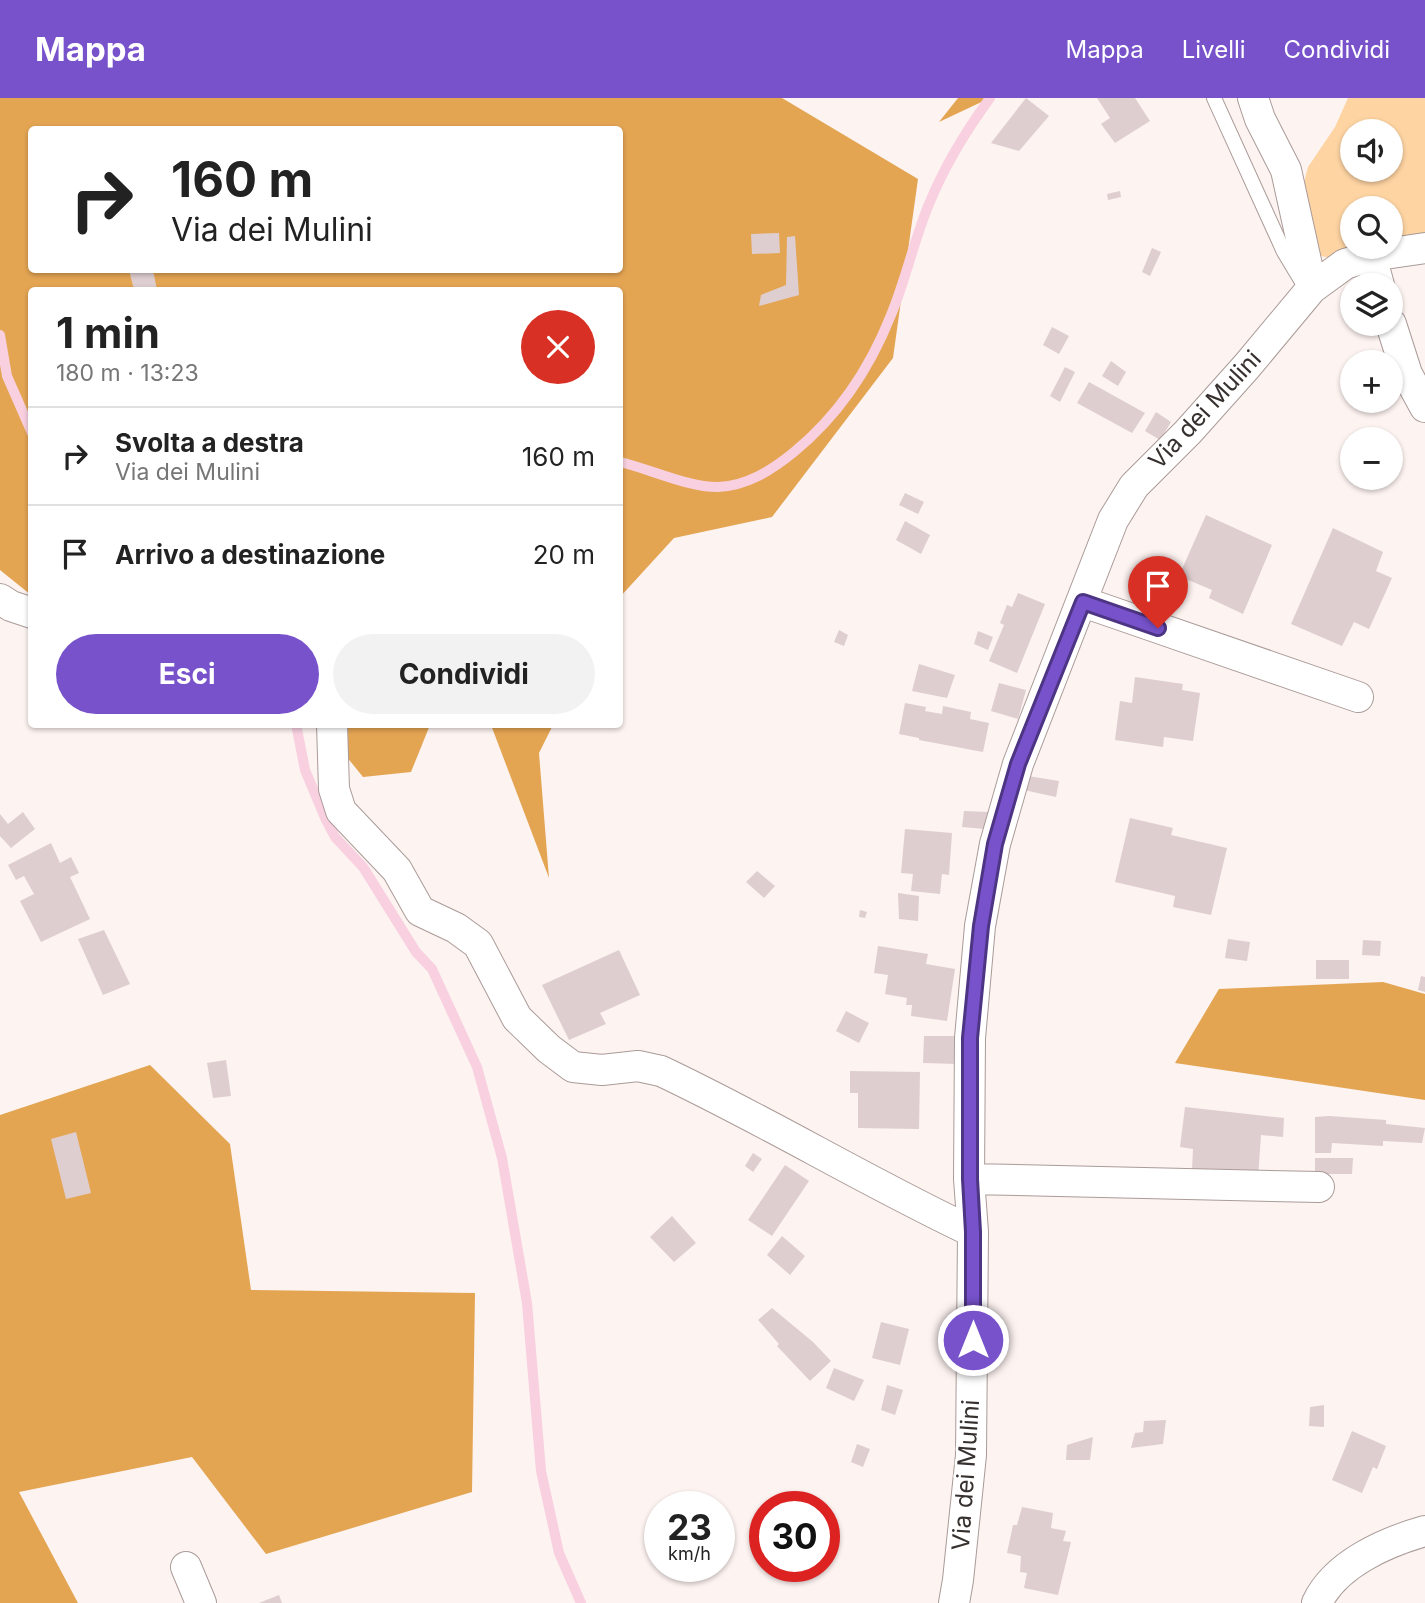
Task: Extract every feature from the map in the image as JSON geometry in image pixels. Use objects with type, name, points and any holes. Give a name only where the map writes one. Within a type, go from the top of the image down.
[{"type":"street","points":[[1253,98],[1260,119],[1286,170],[1312,288]]},
{"type":"street","name":"Via dei Mulini","points":[[1403,251],[1425,247]]},
{"type":"street","name":"Via dei Mulini","points":[[954,1603],[971,1455],[973,1232],[970,1179],[970,1038],[981,926],[995,844],[1018,764],[1114,520],[1134,485],[1188,432],[1312,288],[1345,264],[1361,259]]},
{"type":"street","points":[[1395,336],[1407,374],[1425,407]]},
{"type":"street","points":[[0,598],[11,606],[28,612]]},
{"type":"street","points":[[1083,602],[1358,697]]},
{"type":"street","points":[[332,728],[334,789],[341,811],[397,870],[420,911],[456,928],[478,944],[517,1018],[549,1049],[573,1067],[602,1070],[638,1066],[661,1071],[778,1129],[916,1205],[973,1232]]},
{"type":"street","points":[[970,1179],[1319,1187]]},
{"type":"street","points":[[1317,1603],[1320,1596],[1349,1565],[1402,1537],[1425,1531]]},
{"type":"street","points":[[187,1567],[201,1603]]},
{"type":"lane","points":[[1214,98],[1284,252],[1300,281],[1312,288]]},
{"type":"shaded area","points":[[0,98],[782,98],[918,179],[893,358],[772,517],[674,538],[623,594],[623,287],[28,287],[28,593],[0,570]]},
{"type":"shaded area","points":[[958,98],[990,98],[939,122]]},
{"type":"shaded area","points":[[1348,98],[1425,98],[1425,248],[1403,251],[1403,196],[1340,196],[1340,259],[1348,259],[1341,260],[1316,255],[1302,190],[1308,167],[1335,127]]},
{"type":"shaded area","points":[[323,728],[429,728],[411,772],[363,777]]},
{"type":"shaded area","points":[[492,728],[552,728],[539,753],[549,878]]},
{"type":"shaded area","points":[[1383,982],[1425,994],[1425,1100],[1175,1063],[1219,989]]},
{"type":"shaded area","points":[[150,1065],[230,1144],[251,1290],[475,1293],[472,1492],[266,1554],[192,1457],[19,1492],[78,1603],[0,1603],[0,1115]]},
{"type":"building","points":[[1026,98],[1049,116],[1019,151],[991,143]]},
{"type":"building","points":[[1097,98],[1135,98],[1150,121],[1115,143],[1101,124],[1110,118]]},
{"type":"building","points":[[1120,191],[1121,197],[1108,200],[1107,194]]},
{"type":"building","points":[[779,233],[780,253],[752,254],[751,234]]},
{"type":"building","points":[[795,236],[799,295],[759,306],[761,295],[786,285],[787,237]]},
{"type":"building","points":[[1152,248],[1161,252],[1150,276],[1142,272]]},
{"type":"building","points":[[130,273],[154,273],[156,287],[133,287]]},
{"type":"building","points":[[1052,327],[1069,336],[1059,354],[1043,345]]},
{"type":"building","points":[[1111,361],[1126,372],[1118,386],[1102,376]]},
{"type":"building","points":[[1065,367],[1075,372],[1060,402],[1050,396]]},
{"type":"building","points":[[1089,382],[1145,413],[1132,433],[1077,403]]},
{"type":"building","points":[[1156,412],[1171,422],[1160,440],[1145,431]]},
{"type":"building","points":[[905,493],[924,502],[918,514],[899,505]]},
{"type":"building","points":[[1206,515],[1272,545],[1243,614],[1209,598],[1212,590],[1179,576]]},
{"type":"building","points":[[905,521],[930,535],[921,554],[896,540]]},
{"type":"building","points":[[1333,528],[1383,552],[1376,571],[1392,578],[1369,629],[1354,622],[1342,646],[1291,624]]},
{"type":"building","points":[[1018,593],[1045,604],[1017,673],[989,661],[1004,625],[1000,623],[1007,605],[1012,607]]},
{"type":"building","points":[[839,630],[848,635],[844,646],[834,642]]},
{"type":"building","points":[[978,631],[993,637],[988,650],[974,644]]},
{"type":"building","points":[[919,664],[955,675],[947,698],[912,691]]},
{"type":"building","points":[[1135,677],[1183,684],[1182,690],[1200,693],[1193,741],[1164,737],[1163,747],[1115,740],[1120,701],[1132,703]]},
{"type":"building","points":[[999,683],[1026,690],[1018,719],[991,711]]},
{"type":"building","points":[[905,703],[926,707],[925,711],[942,714],[943,706],[971,712],[970,719],[989,723],[983,752],[899,734]]},
{"type":"building","points":[[1028,776],[1059,781],[1056,797],[1024,790]]},
{"type":"building","points":[[964,811],[989,812],[985,829],[962,827]]},
{"type":"building","points":[[23,812],[35,829],[11,848],[0,836],[0,814],[8,824]]},
{"type":"building","points":[[1130,818],[1173,828],[1171,835],[1227,848],[1211,915],[1173,907],[1175,896],[1115,882]]},
{"type":"building","points":[[905,829],[952,833],[949,875],[942,874],[940,894],[911,891],[913,874],[901,873]]},
{"type":"building","points":[[51,843],[60,863],[71,857],[79,873],[70,877],[90,919],[41,942],[20,901],[34,894],[24,876],[16,880],[8,865]]},
{"type":"building","points":[[757,871],[775,886],[764,898],[746,882]]},
{"type":"building","points":[[898,893],[919,896],[918,921],[899,919]]},
{"type":"building","points":[[860,910],[867,912],[865,918],[859,917]]},
{"type":"building","points":[[104,930],[130,984],[103,995],[78,939]]},
{"type":"building","points":[[1228,939],[1250,942],[1247,961],[1225,958]]},
{"type":"building","points":[[1363,940],[1381,941],[1380,956],[1362,955]]},
{"type":"building","points":[[878,946],[928,954],[926,964],[955,969],[947,1021],[911,1016],[912,1005],[906,1005],[907,998],[885,994],[888,975],[874,973]]},
{"type":"building","points":[[619,950],[640,995],[600,1013],[606,1024],[569,1040],[542,985]]},
{"type":"building","points":[[1316,960],[1349,960],[1349,979],[1316,979]]},
{"type":"building","points":[[1421,976],[1425,977],[1425,992],[1418,990]]},
{"type":"building","points":[[846,1011],[869,1023],[859,1043],[836,1031]]},
{"type":"building","points":[[924,1036],[957,1036],[957,1064],[923,1063]]},
{"type":"building","points":[[226,1060],[231,1096],[213,1098],[207,1063]]},
{"type":"building","points":[[850,1071],[920,1072],[919,1129],[858,1128],[858,1093],[850,1093]]},
{"type":"building","points":[[1185,1107],[1284,1118],[1283,1137],[1261,1135],[1258,1178],[1192,1170],[1193,1149],[1180,1147]]},
{"type":"building","points":[[1315,1117],[1386,1120],[1386,1124],[1425,1128],[1422,1143],[1383,1141],[1383,1146],[1332,1143],[1331,1153],[1315,1153]]},
{"type":"building","points":[[76,1132],[91,1193],[66,1199],[51,1139]]},
{"type":"building","points":[[753,1153],[762,1159],[753,1172],[745,1166]]},
{"type":"building","points":[[1315,1158],[1353,1158],[1352,1174],[1315,1174]]},
{"type":"building","points":[[785,1165],[809,1181],[772,1236],[748,1220]]},
{"type":"building","points":[[672,1216],[696,1243],[674,1262],[650,1237]]},
{"type":"building","points":[[782,1236],[805,1256],[790,1275],[767,1255]]},
{"type":"building","points":[[772,1308],[813,1342],[831,1361],[810,1381],[777,1346],[779,1344],[758,1320]]},
{"type":"building","points":[[881,1322],[909,1329],[900,1365],[872,1358]]},
{"type":"building","points":[[834,1368],[864,1380],[854,1401],[826,1388]]},
{"type":"building","points":[[887,1385],[903,1390],[895,1415],[881,1410]]},
{"type":"building","points":[[1324,1405],[1324,1427],[1309,1426],[1310,1407]]},
{"type":"building","points":[[1166,1420],[1163,1444],[1131,1448],[1135,1433],[1143,1432],[1144,1421]]},
{"type":"building","points":[[1352,1431],[1386,1446],[1377,1469],[1373,1467],[1362,1493],[1332,1480]]},
{"type":"building","points":[[1093,1437],[1090,1460],[1066,1460],[1067,1445]]},
{"type":"building","points":[[857,1444],[870,1449],[863,1467],[851,1462]]},
{"type":"building","points":[[1022,1507],[1053,1513],[1051,1528],[1066,1531],[1063,1541],[1071,1542],[1058,1595],[1024,1588],[1027,1573],[1020,1572],[1021,1556],[1007,1553],[1013,1525],[1017,1525]]},
{"type":"building","points":[[279,1595],[282,1603],[259,1603]]},
{"type":"waterway","points":[[623,463],[694,484],[729,486],[768,471],[810,438],[851,390],[873,354],[896,301],[935,190],[956,149],[990,98]]},
{"type":"waterway","points":[[0,335],[7,376],[28,424]]},
{"type":"waterway","points":[[297,728],[305,770],[335,837],[363,867],[416,952],[432,969],[477,1067],[502,1158],[527,1303],[541,1471],[559,1553],[581,1603]]},
{"type":"route","points":[[973,1340],[970,1038],[981,926],[995,844],[1018,764],[1083,602],[1158,628]]}]
